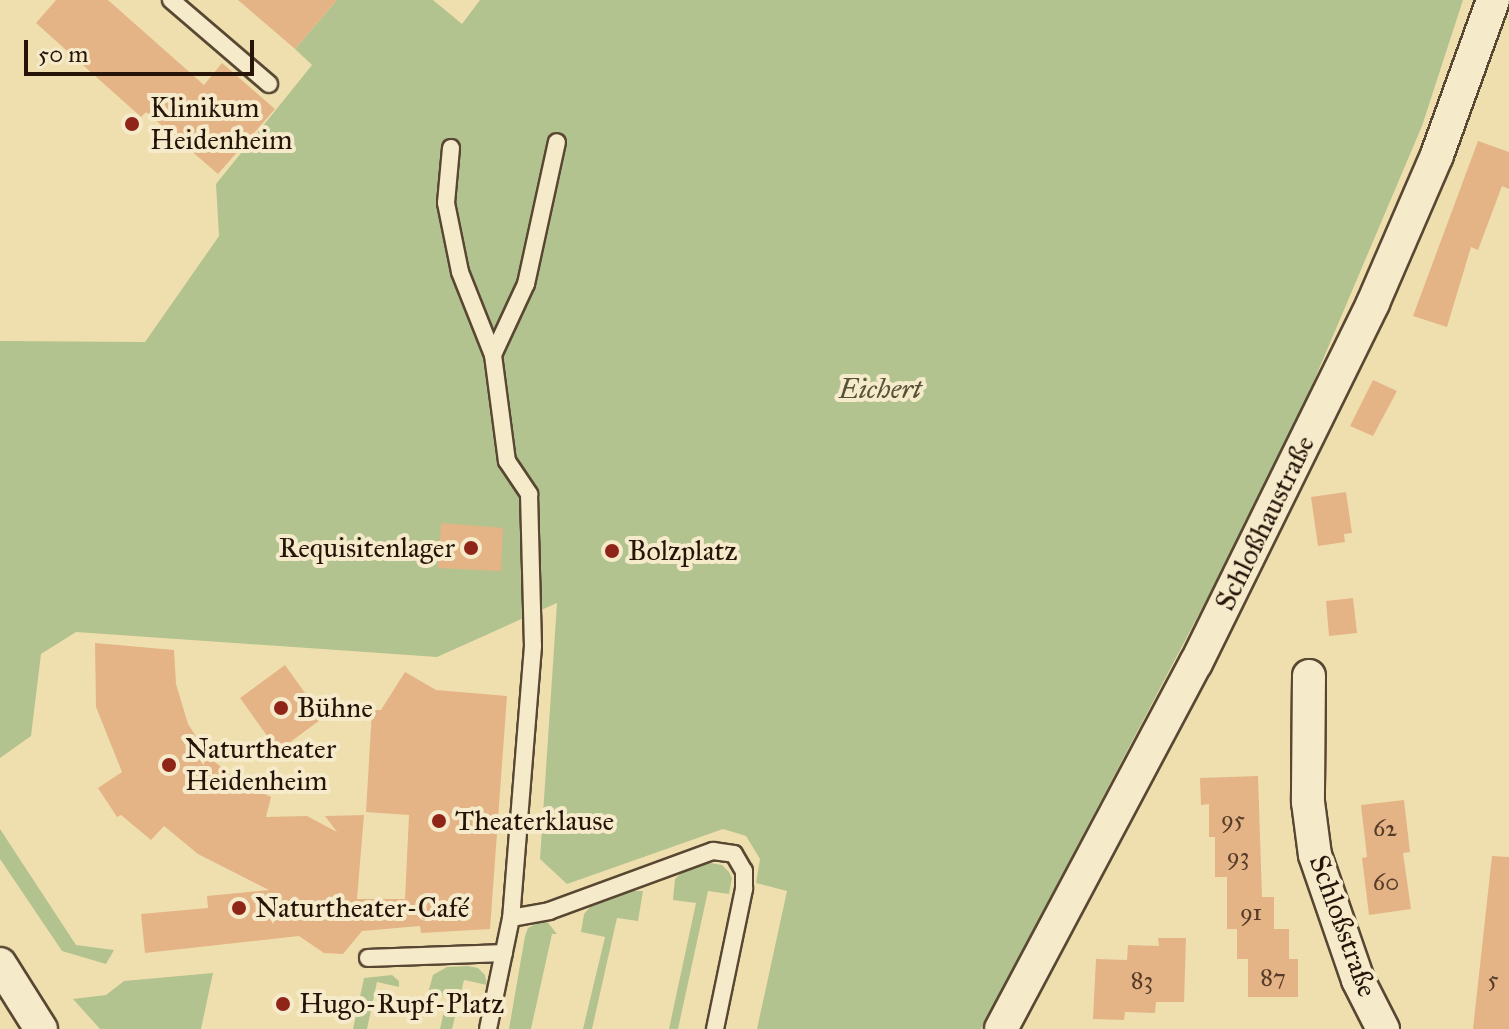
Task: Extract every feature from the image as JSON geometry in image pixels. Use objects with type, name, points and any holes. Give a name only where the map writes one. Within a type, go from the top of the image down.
[{"type":"street","name":"Schloßhaustraße","points":[[1001,1029],[1196,663],[1373,303],[1432,168],[1493,0]]},
{"type":"street","name":"Schloßstraße","points":[[1309,676],[1308,802],[1315,855],[1358,980],[1383,1029]]},
{"type":"street","points":[[0,964],[41,1029]]},
{"type":"lane","points":[[171,0],[269,84]]},
{"type":"lane","points":[[493,355],[526,284],[557,142]]},
{"type":"lane","points":[[451,148],[446,203],[460,272],[493,355],[507,461],[529,494],[533,619],[511,918],[488,1029]]},
{"type":"lane","points":[[511,918],[549,911],[713,851],[734,854],[744,871],[744,889],[715,1029]]},
{"type":"lane","points":[[368,958],[504,953]]},
{"type":"green space","name":"Eichert","points":[[337,0],[433,0],[462,24],[480,0],[1463,0],[1422,126],[1282,456],[981,1029],[757,1029],[787,891],[756,883],[760,859],[746,836],[723,829],[567,884],[540,859],[557,603],[437,657],[76,632],[41,654],[31,736],[0,758],[0,341],[145,342],[219,236],[216,184],[312,65],[295,49]]},
{"type":"green space","points":[[0,829],[76,945],[114,950],[106,964],[62,951],[0,859]]},
{"type":"green space","points":[[705,862],[722,865],[729,872],[732,878],[729,894],[708,891],[678,1029],[669,1029],[696,903],[673,900],[675,879],[684,870]]},
{"type":"green space","points":[[623,891],[643,891],[638,921],[617,918],[592,1029],[583,1029],[605,937],[581,932],[584,914],[592,905]]},
{"type":"green space","points":[[545,919],[557,934],[552,934],[531,1029],[509,1029],[525,936],[528,928]]},
{"type":"green space","points":[[447,967],[478,968],[485,975],[487,985],[464,980],[452,1029],[440,1029],[447,997],[428,993],[433,975]]},
{"type":"green space","points":[[213,973],[201,1029],[100,1029],[73,999],[106,995],[124,981]]},
{"type":"green space","points":[[392,975],[399,981],[399,987],[377,982],[367,1029],[353,1029],[364,978]]},
{"type":"building","points":[[56,0],[108,0],[204,85],[222,63],[275,109],[218,174],[146,112],[141,117],[36,23]]},
{"type":"building","points":[[238,0],[337,0],[295,49]]},
{"type":"building","points":[[1478,141],[1509,152],[1509,189],[1502,186],[1478,250],[1471,247],[1447,327],[1413,316]]},
{"type":"building","points":[[1373,380],[1397,391],[1373,436],[1350,426]]},
{"type":"building","points":[[1346,492],[1352,533],[1344,534],[1345,542],[1318,546],[1311,497]]},
{"type":"building","name":"Requisitenlager","points":[[441,523],[503,528],[501,571],[438,568]]},
{"type":"building","points":[[1353,598],[1357,633],[1329,636],[1326,601]]},
{"type":"building","points":[[95,643],[174,650],[176,684],[188,724],[210,758],[237,780],[271,797],[266,817],[307,816],[337,832],[325,816],[364,815],[357,899],[405,899],[409,815],[366,812],[372,710],[381,710],[405,672],[436,690],[507,696],[490,929],[421,933],[420,926],[362,931],[343,954],[324,953],[299,936],[145,953],[141,914],[208,908],[207,896],[269,890],[198,854],[164,826],[151,840],[121,815],[117,817],[98,788],[122,772],[96,707]]},
{"type":"building","name":"Bühne","points":[[285,665],[323,718],[278,751],[240,698]]},
{"type":"building","points":[[1258,776],[1262,897],[1274,897],[1274,929],[1289,929],[1289,959],[1298,959],[1298,997],[1248,997],[1248,959],[1237,959],[1237,929],[1227,929],[1227,877],[1215,877],[1215,837],[1209,837],[1209,804],[1201,805],[1200,778]]},
{"type":"building","points":[[1404,800],[1410,852],[1403,853],[1411,909],[1369,915],[1362,858],[1367,857],[1361,805]]},
{"type":"building","points":[[1492,856],[1509,857],[1509,1029],[1473,1029]]},
{"type":"building","points":[[1158,938],[1186,938],[1184,1002],[1156,1002],[1155,1013],[1125,1012],[1124,1020],[1093,1019],[1096,959],[1127,960],[1128,945],[1159,946]]},
{"type":"place","name":"Klinikum Heidenheim","points":[[132,124]]},
{"type":"place","name":"Requisitenlager","points":[[471,548]]},
{"type":"place","name":"Bolzplatz","points":[[612,551]]},
{"type":"place","name":"Bühne","points":[[281,708]]},
{"type":"place","name":"Naturtheater Heidenheim","points":[[169,765]]},
{"type":"place","name":"Theaterklause","points":[[439,821]]},
{"type":"place","name":"Naturtheater-Café","points":[[239,908]]},
{"type":"place","name":"Hugo-Rupf-Platz","points":[[283,1004]]}]
